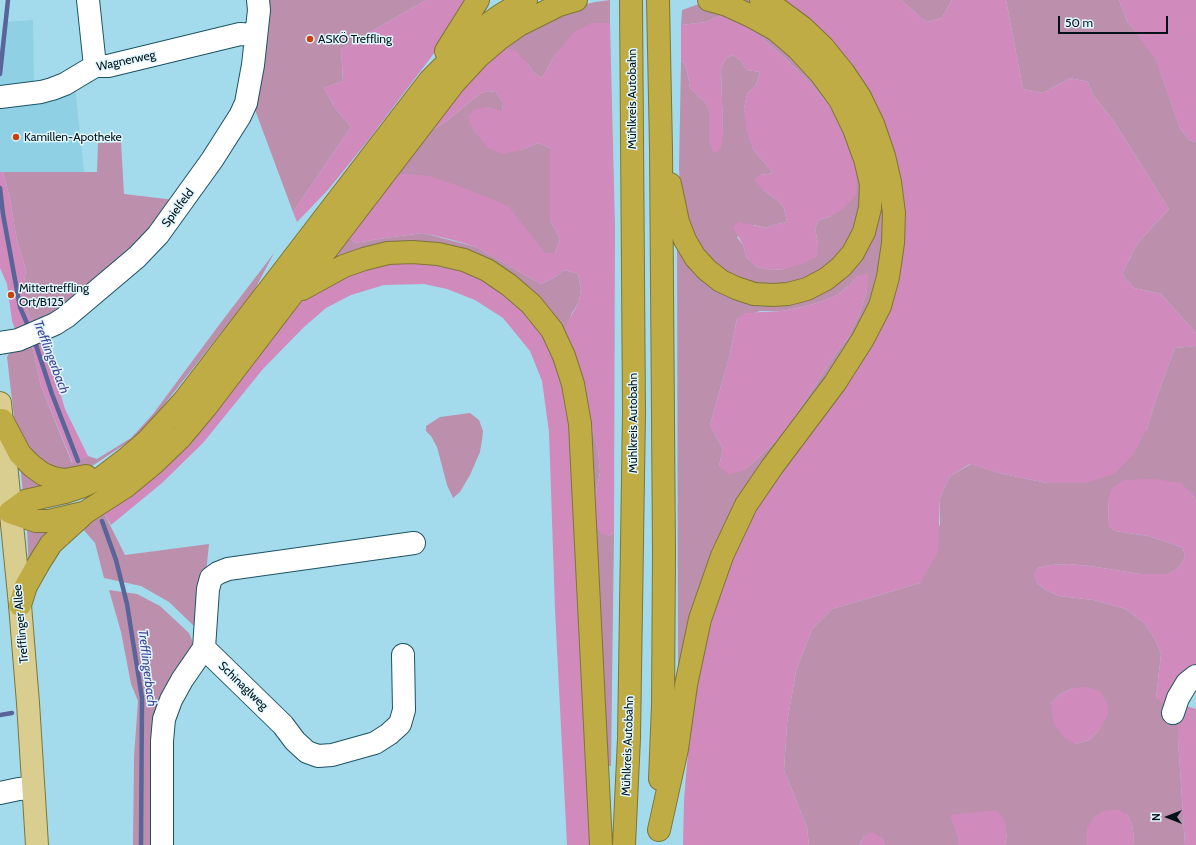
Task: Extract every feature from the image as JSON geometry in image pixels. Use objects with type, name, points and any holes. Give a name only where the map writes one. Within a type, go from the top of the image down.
[{"type":"highway","points":[[430,80],[478,0]]},
{"type":"highway","points":[[5,513],[25,501],[65,492],[101,478],[148,440],[183,402],[430,80],[480,30],[526,0]]},
{"type":"highway","points":[[20,605],[30,580],[51,544],[86,512],[125,487],[153,464],[181,437],[206,407],[454,83],[479,56],[519,25],[559,5],[576,0]]},
{"type":"highway","name":"Mühlkreis Autobahn","points":[[624,845],[629,738],[634,412],[631,0]]},
{"type":"highway","points":[[658,0],[661,149],[664,560],[663,705],[658,837]]},
{"type":"highway","points":[[661,149],[674,198],[678,222],[695,257],[707,270],[721,281],[736,288],[754,294],[773,295],[788,294],[807,289],[826,279],[841,267],[853,253],[864,232],[870,208],[871,184],[865,159],[854,129],[840,100],[821,74],[798,49],[776,30],[751,16],[709,0]]},
{"type":"highway","points":[[658,837],[677,749],[686,685],[700,619],[722,556],[746,505],[772,467],[835,383],[864,340],[880,306],[888,277],[894,213],[890,182],[884,156],[873,124],[860,98],[844,73],[823,47],[802,27],[779,10],[761,0]]},
{"type":"highway","points":[[294,293],[338,269],[364,259],[388,253],[412,252],[438,254],[464,260],[487,270],[509,285],[531,304],[552,330],[564,356],[573,384],[580,424],[601,845]]},
{"type":"highway","points":[[1,411],[20,454],[43,474],[53,478],[65,480],[93,474],[119,464]]},
{"type":"highway","points":[[5,513],[36,521],[65,518],[86,512]]},
{"type":"main road","name":"Trefflinger Allee","points":[[1,411],[5,513],[20,605],[37,845]]},
{"type":"street","points":[[88,0],[95,66]]},
{"type":"street","name":"Spielfeld","points":[[9,342],[55,324],[66,317],[137,257],[158,235],[193,188],[230,132],[246,103],[253,65],[258,0]]},
{"type":"street","name":"Wagnerweg","points":[[0,97],[34,93],[52,89],[66,84],[95,66],[108,66],[240,34],[256,35]]},
{"type":"street","points":[[162,845],[162,741],[164,718],[178,687],[204,648],[208,589],[211,578],[228,569],[414,543]]},
{"type":"street","name":"Schinaglweg","points":[[204,648],[283,724],[295,741],[307,752],[318,756],[332,755],[376,743],[400,724],[404,710],[402,655]]},
{"type":"street","points":[[1173,714],[1178,698],[1187,683],[1196,676]]},
{"type":"street","points":[[0,794],[19,789],[33,788]]},
{"type":"shaded area","points":[[265,0],[426,0],[341,49],[343,81],[324,88],[335,108],[351,127],[293,212],[251,99]]},
{"type":"shaded area","points":[[426,0],[470,0],[441,44],[370,138],[328,190],[297,222],[293,212],[351,127],[335,108],[324,88],[343,81],[341,49]]},
{"type":"shaded area","points":[[610,0],[610,23],[592,23],[555,55],[542,78],[534,73],[528,64],[501,46],[571,8]]},
{"type":"shaded area","points":[[732,0],[749,0],[764,8],[857,104],[888,227],[873,305],[683,666],[678,665],[677,238],[684,251],[778,301],[864,248],[855,113]],"holes":[[[858,276],[867,290],[860,313],[848,338],[834,356],[785,432],[753,463],[742,471],[719,466],[723,449],[710,425],[730,354],[737,319],[760,311],[782,311],[820,302],[837,295],[850,285]]]},
{"type":"shaded area","points":[[783,0],[901,0],[926,22],[942,18],[952,0],[1006,0],[1023,89],[1043,93],[1070,78],[1088,82],[1093,95],[1113,120],[1169,209],[1137,244],[1122,274],[1134,288],[1161,294],[1196,333],[1196,346],[1175,348],[1157,396],[1147,429],[1133,455],[1114,474],[1085,483],[1047,483],[999,473],[970,464],[950,476],[940,498],[938,552],[920,583],[832,609],[812,629],[796,671],[787,723],[784,770],[807,827],[809,845],[683,845],[684,800],[690,728],[699,667],[713,606],[732,552],[756,507],[860,361],[901,207]]},
{"type":"shaded area","points":[[901,0],[952,0],[942,18],[926,22]]},
{"type":"shaded area","points":[[1006,0],[1119,0],[1127,21],[1155,57],[1180,128],[1189,140],[1196,142],[1196,333],[1161,294],[1134,288],[1122,274],[1137,244],[1169,209],[1113,120],[1093,95],[1088,82],[1070,78],[1043,93],[1023,89]]},
{"type":"shaded area","points":[[1119,0],[1196,0],[1196,142],[1189,140],[1180,128],[1155,58],[1127,21]]},
{"type":"shaded area","points":[[702,3],[726,13],[706,22],[681,25],[682,10]]},
{"type":"shaded area","points":[[726,13],[760,26],[765,41],[785,58],[810,83],[829,105],[845,138],[857,169],[856,195],[843,209],[831,216],[819,220],[815,229],[818,243],[817,257],[802,264],[785,269],[772,270],[757,267],[747,258],[743,245],[733,227],[739,222],[766,228],[787,222],[784,208],[754,180],[760,175],[773,173],[753,149],[746,130],[744,109],[747,94],[756,85],[760,72],[747,70],[740,60],[733,55],[725,59],[721,70],[723,134],[721,148],[714,154],[709,142],[709,110],[705,102],[690,88],[687,70],[684,63],[681,61],[681,25],[706,22]]},
{"type":"shaded area","points":[[33,20],[34,86],[0,89],[0,47],[3,22]]},
{"type":"shaded area","points":[[592,23],[610,23],[615,225],[614,533],[609,536],[602,534],[595,526],[593,507],[600,473],[598,450],[593,432],[585,420],[563,336],[567,323],[579,302],[581,289],[578,274],[564,270],[552,279],[541,284],[476,247],[453,240],[423,233],[355,243],[347,235],[391,174],[408,174],[429,176],[456,185],[509,207],[545,253],[555,253],[560,239],[550,220],[550,148],[538,143],[521,150],[502,154],[488,148],[474,131],[468,117],[474,109],[487,107],[502,111],[503,103],[496,92],[488,91],[481,93],[448,120],[416,141],[501,46],[516,51],[534,73],[542,78],[555,55],[574,32]]},
{"type":"shaded area","points":[[760,26],[823,85],[862,164],[860,227],[823,275],[772,289],[726,276],[691,239],[680,189],[681,61],[684,63],[687,70],[690,88],[705,102],[723,134],[721,70],[725,59],[733,55],[740,60],[747,70],[760,72],[756,85],[747,94],[744,109],[753,149],[773,173],[760,175],[763,190],[777,200],[784,208],[787,222],[766,228],[754,225],[737,237],[743,245],[747,258],[757,267],[772,270],[785,269],[818,243],[815,229],[819,220],[831,216],[857,169],[845,138],[829,105],[785,58],[765,41]]},
{"type":"shaded area","points":[[75,85],[84,172],[0,172],[0,104]]},
{"type":"shaded area","points":[[488,91],[496,92],[503,103],[502,112],[487,107],[521,150],[538,143],[550,148],[550,220],[560,239],[555,253],[545,253],[391,174],[416,141],[448,120],[481,93]]},
{"type":"shaded area","points":[[121,142],[124,194],[175,200],[142,243],[38,327],[29,316],[24,296],[26,270],[17,241],[10,199],[3,172],[97,172],[98,143]]},
{"type":"shaded area","points":[[0,172],[3,172],[10,199],[17,241],[26,270],[24,296],[29,316],[38,327],[17,335],[12,321],[7,284],[0,268]]},
{"type":"shaded area","points":[[423,233],[476,247],[541,284],[552,279],[564,270],[578,274],[581,289],[579,302],[572,313],[563,336],[517,282],[312,277],[347,235],[355,243]]},
{"type":"shaded area","points":[[274,253],[254,291],[156,415],[133,439],[92,466],[77,471],[55,471],[35,458],[17,429],[14,417],[7,357],[11,350],[31,341],[41,386],[72,463],[88,456],[97,459],[131,438],[153,414]]},
{"type":"shaded area","points":[[400,259],[447,264],[496,285],[536,323],[559,365],[573,436],[591,845],[567,845],[555,610],[549,432],[542,381],[530,351],[503,318],[475,300],[447,289],[424,284],[384,285],[351,295],[326,308],[304,327],[263,369],[203,443],[162,483],[111,525],[104,513],[284,318],[307,296],[347,272]]},
{"type":"shaded area","points":[[868,273],[867,290],[860,313],[848,338],[834,356],[785,432],[743,471],[728,474],[719,466],[723,449],[710,425],[730,354],[737,319],[745,313],[782,311],[820,302],[837,295],[850,285],[858,276]]},
{"type":"shaded area","points":[[43,336],[65,409],[88,456],[73,464],[41,386],[31,341]]},
{"type":"shaded area","points":[[1196,346],[1196,502],[1192,493],[1108,499],[1109,526],[1115,531],[1148,536],[1183,548],[1185,557],[1180,566],[1169,574],[1140,574],[1090,566],[1069,564],[1050,565],[1038,568],[1034,575],[1038,584],[1046,590],[1059,596],[1094,600],[1126,609],[1144,623],[1155,639],[1161,654],[1156,698],[1182,705],[1178,739],[1185,845],[1133,845],[1134,837],[1132,825],[1127,814],[1087,829],[1087,845],[1005,845],[1007,833],[958,838],[958,845],[885,845],[882,838],[864,836],[859,845],[809,845],[807,827],[784,770],[787,723],[796,671],[812,629],[832,609],[920,583],[940,524],[940,498],[950,476],[971,464],[999,473],[1047,483],[1147,429],[1157,396],[1175,348]],"holes":[[[1073,688],[1100,729],[1089,740],[1076,744],[1051,704],[1059,695]]]},
{"type":"shaded area","points":[[470,413],[479,420],[483,431],[480,452],[470,475],[460,492],[453,498],[447,485],[437,447],[431,436],[426,431],[426,426],[440,417]]},
{"type":"shaded area","points":[[585,420],[593,432],[598,450],[600,472],[593,507],[609,536],[614,533],[611,766],[604,766]]},
{"type":"shaded area","points":[[20,462],[54,483],[23,494]]},
{"type":"shaded area","points":[[1154,479],[1181,483],[1192,493],[1196,502],[1196,666],[1167,706],[1156,698],[1161,654],[1155,639],[1144,623],[1126,609],[1094,600],[1059,596],[1046,590],[1038,584],[1033,575],[1038,568],[1050,565],[1069,564],[1090,566],[1140,574],[1169,574],[1180,566],[1185,557],[1183,548],[1148,536],[1115,531],[1109,526],[1108,499],[1112,488],[1124,480]]},
{"type":"shaded area","points":[[104,513],[125,555],[209,544],[201,622],[197,626],[193,625],[169,602],[141,586],[104,578],[95,543],[82,528]]},
{"type":"shaded area","points":[[53,526],[29,570],[27,527]]},
{"type":"shaded area","points":[[109,590],[137,594],[160,606],[189,633],[192,640],[193,650],[169,693],[158,845],[133,845],[134,757],[138,701],[131,684],[121,632]]},
{"type":"shaded area","points":[[1087,687],[1100,691],[1107,703],[1108,714],[1100,729],[1089,740],[1076,744],[1062,736],[1054,724],[1051,704],[1059,695],[1073,688]]},
{"type":"shaded area","points":[[1182,705],[1196,709],[1196,845],[1185,845],[1178,739],[1178,717]]},
{"type":"shaded area","points":[[1116,809],[1127,814],[1132,825],[1134,837],[1133,845],[1087,845],[1087,829],[1094,817],[1104,811]]},
{"type":"shaded area","points":[[997,811],[1005,820],[1007,833],[1005,845],[958,845],[958,838],[950,815]]},
{"type":"shaded area","points":[[872,832],[882,838],[885,845],[859,845],[864,836]]},
{"type":"waterway","name":"Trefflingerbach","points":[[0,74],[8,0]]},
{"type":"waterway","name":"Trefflingerbach","points":[[0,188],[3,214],[20,307],[29,328]]},
{"type":"waterway","name":"Trefflingerbach","points":[[34,339],[52,394],[78,461]]},
{"type":"waterway","name":"Trefflingerbach","points":[[102,521],[116,560],[127,604],[142,698],[141,845]]},
{"type":"waterway","points":[[0,715],[12,713]]},
{"type":"place","name":"ASKÖ Treffling","points":[[310,39]]},
{"type":"place","name":"Kamillen-Apotheke","points":[[16,137]]},
{"type":"place","name":"Mittertreffling Ort/B125","points":[[11,295]]}]
